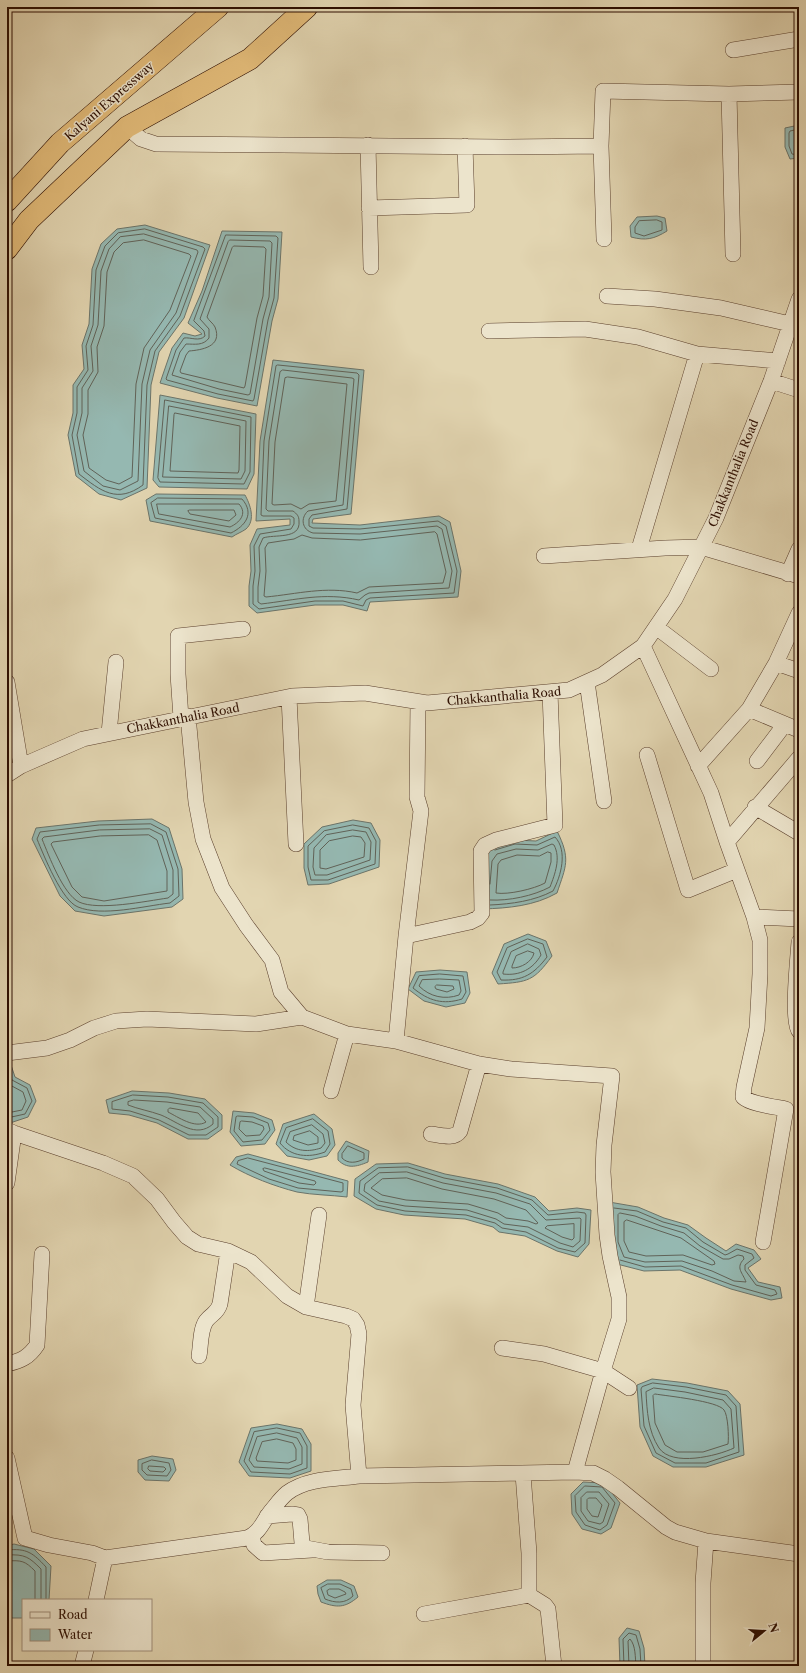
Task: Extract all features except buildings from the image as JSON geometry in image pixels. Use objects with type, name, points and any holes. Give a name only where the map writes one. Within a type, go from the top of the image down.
[{"type":"highway","name":"Kalyani Expressway","points":[[7,201],[60,143],[218,7]]},
{"type":"highway","points":[[7,249],[29,220],[128,126],[250,59],[307,7]]},
{"type":"street","points":[[733,50],[799,39]]},
{"type":"street","points":[[604,239],[601,146],[603,91],[729,94],[799,92]]},
{"type":"street","points":[[729,94],[733,254]]},
{"type":"street","points":[[128,126],[141,139],[156,144],[601,146]]},
{"type":"street","points":[[368,145],[371,267]]},
{"type":"street","points":[[369,208],[467,206],[465,146]]},
{"type":"street","points":[[607,296],[655,299],[721,308],[792,334]]},
{"type":"street","name":"Chakkanthalia Road","points":[[7,775],[21,766],[83,739],[289,697],[365,693],[427,703],[569,690],[602,675],[643,646],[675,599],[716,518],[778,362],[792,334],[799,298]]},
{"type":"street","points":[[489,331],[585,329],[638,338],[696,354],[778,362]]},
{"type":"street","points":[[639,549],[696,354]]},
{"type":"street","points":[[771,381],[799,390]]},
{"type":"street","points":[[544,556],[639,549],[701,547],[794,575],[799,549]]},
{"type":"street","points":[[698,766],[749,709],[776,663],[799,613]]},
{"type":"street","points":[[656,627],[711,668]]},
{"type":"street","points":[[243,629],[178,636],[178,674],[196,802],[206,846],[222,888],[246,925],[272,960],[281,992],[302,1017],[347,1034],[396,1041],[479,1064],[511,1069],[612,1076],[604,1145],[603,1172],[607,1235],[619,1297],[619,1319],[602,1371],[575,1472]]},
{"type":"street","points":[[643,646],[711,793],[726,842],[754,917],[760,940],[758,1020],[743,1097],[752,1101],[792,1110],[762,1242]]},
{"type":"street","points":[[109,733],[116,662]]},
{"type":"street","points":[[776,663],[799,671]]},
{"type":"street","points":[[7,682],[21,766]]},
{"type":"street","points":[[587,682],[604,802]]},
{"type":"street","points":[[406,936],[470,922],[478,918],[482,913],[481,851],[485,845],[496,840],[555,825],[550,692]]},
{"type":"street","points":[[289,697],[296,844]]},
{"type":"street","points":[[396,1041],[406,936],[421,811],[417,797],[418,702]]},
{"type":"street","points":[[749,709],[799,730]]},
{"type":"street","points":[[757,761],[785,724]]},
{"type":"street","points":[[647,755],[688,890],[737,870]]},
{"type":"street","points":[[726,842],[799,758]]},
{"type":"street","points":[[755,807],[799,833]]},
{"type":"street","points":[[754,917],[799,919]]},
{"type":"street","points":[[799,942],[796,1026],[799,1031]]},
{"type":"street","points":[[7,1053],[47,1048],[70,1040],[94,1028],[116,1021],[147,1019],[256,1024],[302,1017]]},
{"type":"street","points":[[331,1091],[347,1034]]},
{"type":"street","points":[[431,1134],[452,1136],[458,1135],[479,1064]]},
{"type":"street","points":[[7,1183],[10,1132],[103,1163],[133,1176],[157,1199],[187,1237],[198,1244],[228,1251],[250,1262],[287,1296],[306,1307],[353,1319],[357,1325],[359,1334],[353,1405],[359,1476]]},
{"type":"street","points":[[306,1307],[319,1215]]},
{"type":"street","points":[[200,1356],[202,1329],[205,1323],[218,1310],[220,1304],[228,1251]]},
{"type":"street","points":[[7,1364],[24,1359],[31,1355],[37,1346],[42,1254]]},
{"type":"street","points":[[502,1348],[544,1354],[602,1371],[629,1388]]},
{"type":"street","points":[[7,1458],[25,1538],[49,1545],[92,1553],[105,1558],[247,1538],[256,1533],[266,1516],[288,1492],[319,1480],[359,1476],[575,1472],[593,1473],[605,1479],[666,1527],[687,1536],[706,1541],[799,1554]]},
{"type":"street","points":[[523,1474],[529,1553],[529,1595]]},
{"type":"street","points":[[266,1516],[298,1515],[300,1518],[302,1543],[306,1548],[312,1550]]},
{"type":"street","points":[[252,1536],[254,1545],[263,1553],[312,1550],[382,1553]]},
{"type":"street","points":[[703,1666],[703,1583],[706,1541]]},
{"type":"street","points":[[96,1599],[105,1558]]},
{"type":"street","points":[[424,1614],[529,1595],[545,1605],[548,1609],[554,1666]]},
{"type":"street","points":[[82,1666],[86,1651]]},
{"type":"water","points":[[799,125],[799,158],[790,159],[785,147],[785,128]]},
{"type":"water","points":[[657,216],[665,218],[667,231],[650,238],[641,239],[631,237],[630,226],[637,217]]},
{"type":"water","points":[[145,225],[210,245],[184,318],[159,352],[151,385],[147,488],[121,500],[99,494],[76,476],[68,435],[73,413],[73,385],[84,369],[82,345],[89,324],[92,269],[101,244],[117,229]]},
{"type":"water","points":[[222,231],[282,232],[278,299],[272,321],[257,406],[217,398],[160,383],[172,348],[183,333],[195,336],[202,334],[188,323],[202,291]]},
{"type":"water","points":[[273,360],[364,370],[351,514],[313,519],[312,523],[360,525],[439,516],[450,522],[461,571],[458,597],[370,602],[367,611],[343,605],[315,605],[257,613],[249,606],[251,571],[250,545],[257,529],[290,525],[290,519],[256,521],[260,441]]},
{"type":"water","points":[[160,395],[256,414],[254,474],[247,489],[159,487],[153,480]]},
{"type":"water","points":[[156,494],[245,495],[250,507],[251,521],[246,529],[232,537],[150,521],[146,500]]},
{"type":"water","points":[[152,819],[169,828],[182,869],[183,899],[172,907],[104,916],[75,911],[60,896],[32,839],[36,828],[98,821]]},
{"type":"water","points":[[353,820],[371,823],[380,840],[379,867],[329,884],[308,885],[304,868],[304,844],[322,827]]},
{"type":"water","points":[[557,831],[564,849],[566,862],[557,893],[530,904],[483,909],[484,858],[492,846],[515,840],[536,841]]},
{"type":"water","points":[[528,934],[546,941],[552,956],[540,971],[530,979],[498,984],[492,973],[504,944]]},
{"type":"water","points":[[440,970],[467,972],[470,993],[465,1003],[446,1007],[424,1001],[408,989],[416,972]]},
{"type":"water","points":[[7,1063],[11,1065],[15,1077],[30,1085],[36,1101],[28,1117],[10,1123],[7,1121]]},
{"type":"water","points":[[132,1091],[169,1093],[205,1099],[222,1115],[222,1129],[208,1139],[188,1139],[157,1123],[129,1115],[109,1113],[106,1100]]},
{"type":"water","points":[[233,1111],[254,1113],[272,1120],[275,1130],[265,1144],[241,1146],[230,1132]]},
{"type":"water","points":[[314,1114],[332,1129],[335,1145],[327,1156],[309,1160],[287,1156],[276,1144],[283,1124]]},
{"type":"water","points":[[346,1141],[369,1151],[368,1162],[352,1166],[341,1163],[338,1160],[338,1153]]},
{"type":"water","points":[[248,1154],[348,1181],[347,1197],[297,1192],[262,1181],[230,1165],[236,1157]]},
{"type":"water","points":[[408,1163],[445,1174],[498,1184],[535,1197],[549,1211],[577,1208],[591,1210],[589,1244],[578,1257],[557,1251],[525,1236],[499,1232],[493,1227],[465,1219],[404,1215],[376,1209],[354,1196],[355,1179],[376,1164]]},
{"type":"water","points":[[609,1202],[638,1207],[664,1218],[688,1225],[726,1251],[736,1244],[754,1250],[761,1259],[748,1268],[758,1282],[780,1287],[782,1298],[771,1300],[731,1289],[680,1270],[644,1271],[617,1264]]},
{"type":"water","points":[[652,1379],[687,1383],[728,1391],[740,1404],[744,1455],[706,1467],[673,1467],[653,1456],[640,1427],[637,1385]]},
{"type":"water","points":[[277,1424],[302,1429],[311,1444],[311,1471],[290,1478],[249,1476],[239,1462],[251,1428]]},
{"type":"water","points":[[152,1456],[173,1459],[176,1470],[169,1481],[145,1480],[138,1472],[138,1460]]},
{"type":"water","points":[[583,1482],[604,1483],[620,1503],[611,1528],[601,1534],[582,1529],[572,1514],[571,1494]]},
{"type":"water","points":[[14,1544],[34,1549],[51,1566],[49,1599],[22,1599],[22,1618],[7,1618],[7,1546]]},
{"type":"water","points":[[327,1580],[341,1580],[354,1586],[358,1597],[341,1606],[321,1602],[317,1586]]},
{"type":"water","points":[[627,1628],[639,1631],[644,1648],[645,1666],[620,1666],[619,1638]]}]
